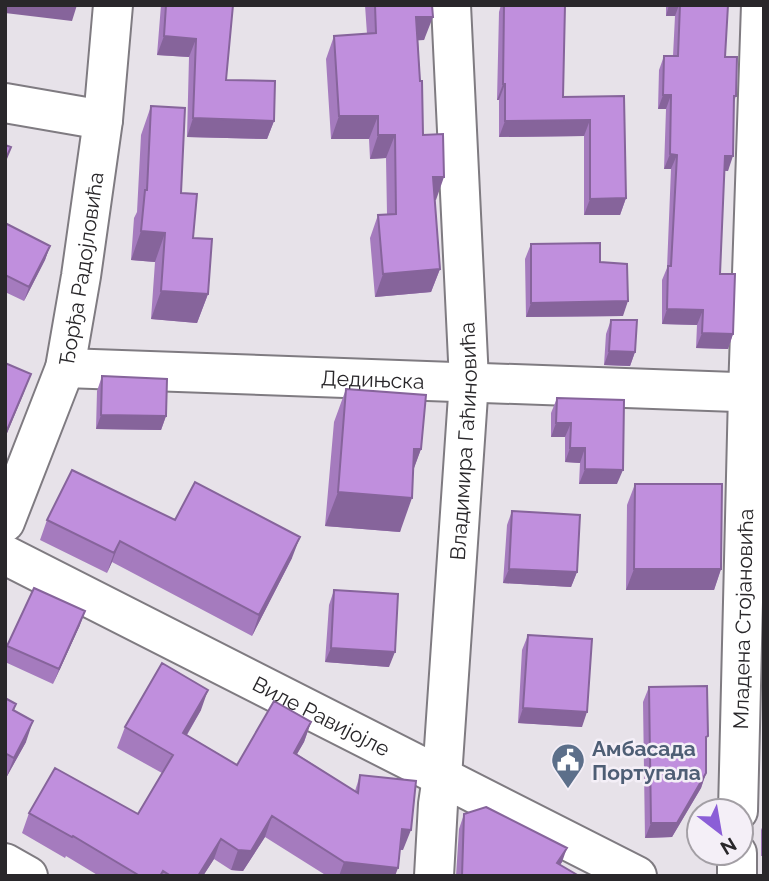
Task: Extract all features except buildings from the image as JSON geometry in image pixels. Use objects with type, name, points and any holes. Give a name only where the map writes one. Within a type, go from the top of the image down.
[{"type":"street","name":"Ђорђа Радојловића","points":[[5,522],[65,368],[103,120],[113,5]]},
{"type":"street","name":"Владимира Гаћиновића","points":[[434,876],[468,382],[451,5]]},
{"type":"street","name":"Младена Стојановића","points":[[739,797],[756,393],[761,5]]},
{"type":"street","points":[[5,103],[103,120]]},
{"type":"street","name":"Дедињска","points":[[65,368],[756,393]]},
{"type":"street","name":"Виле Равијојле","points":[[5,555],[637,876]]},
{"type":"street","points":[[5,863],[28,876]]},
{"type":"place","name":"Амбасада Португала","points":[[568,790]]}]
